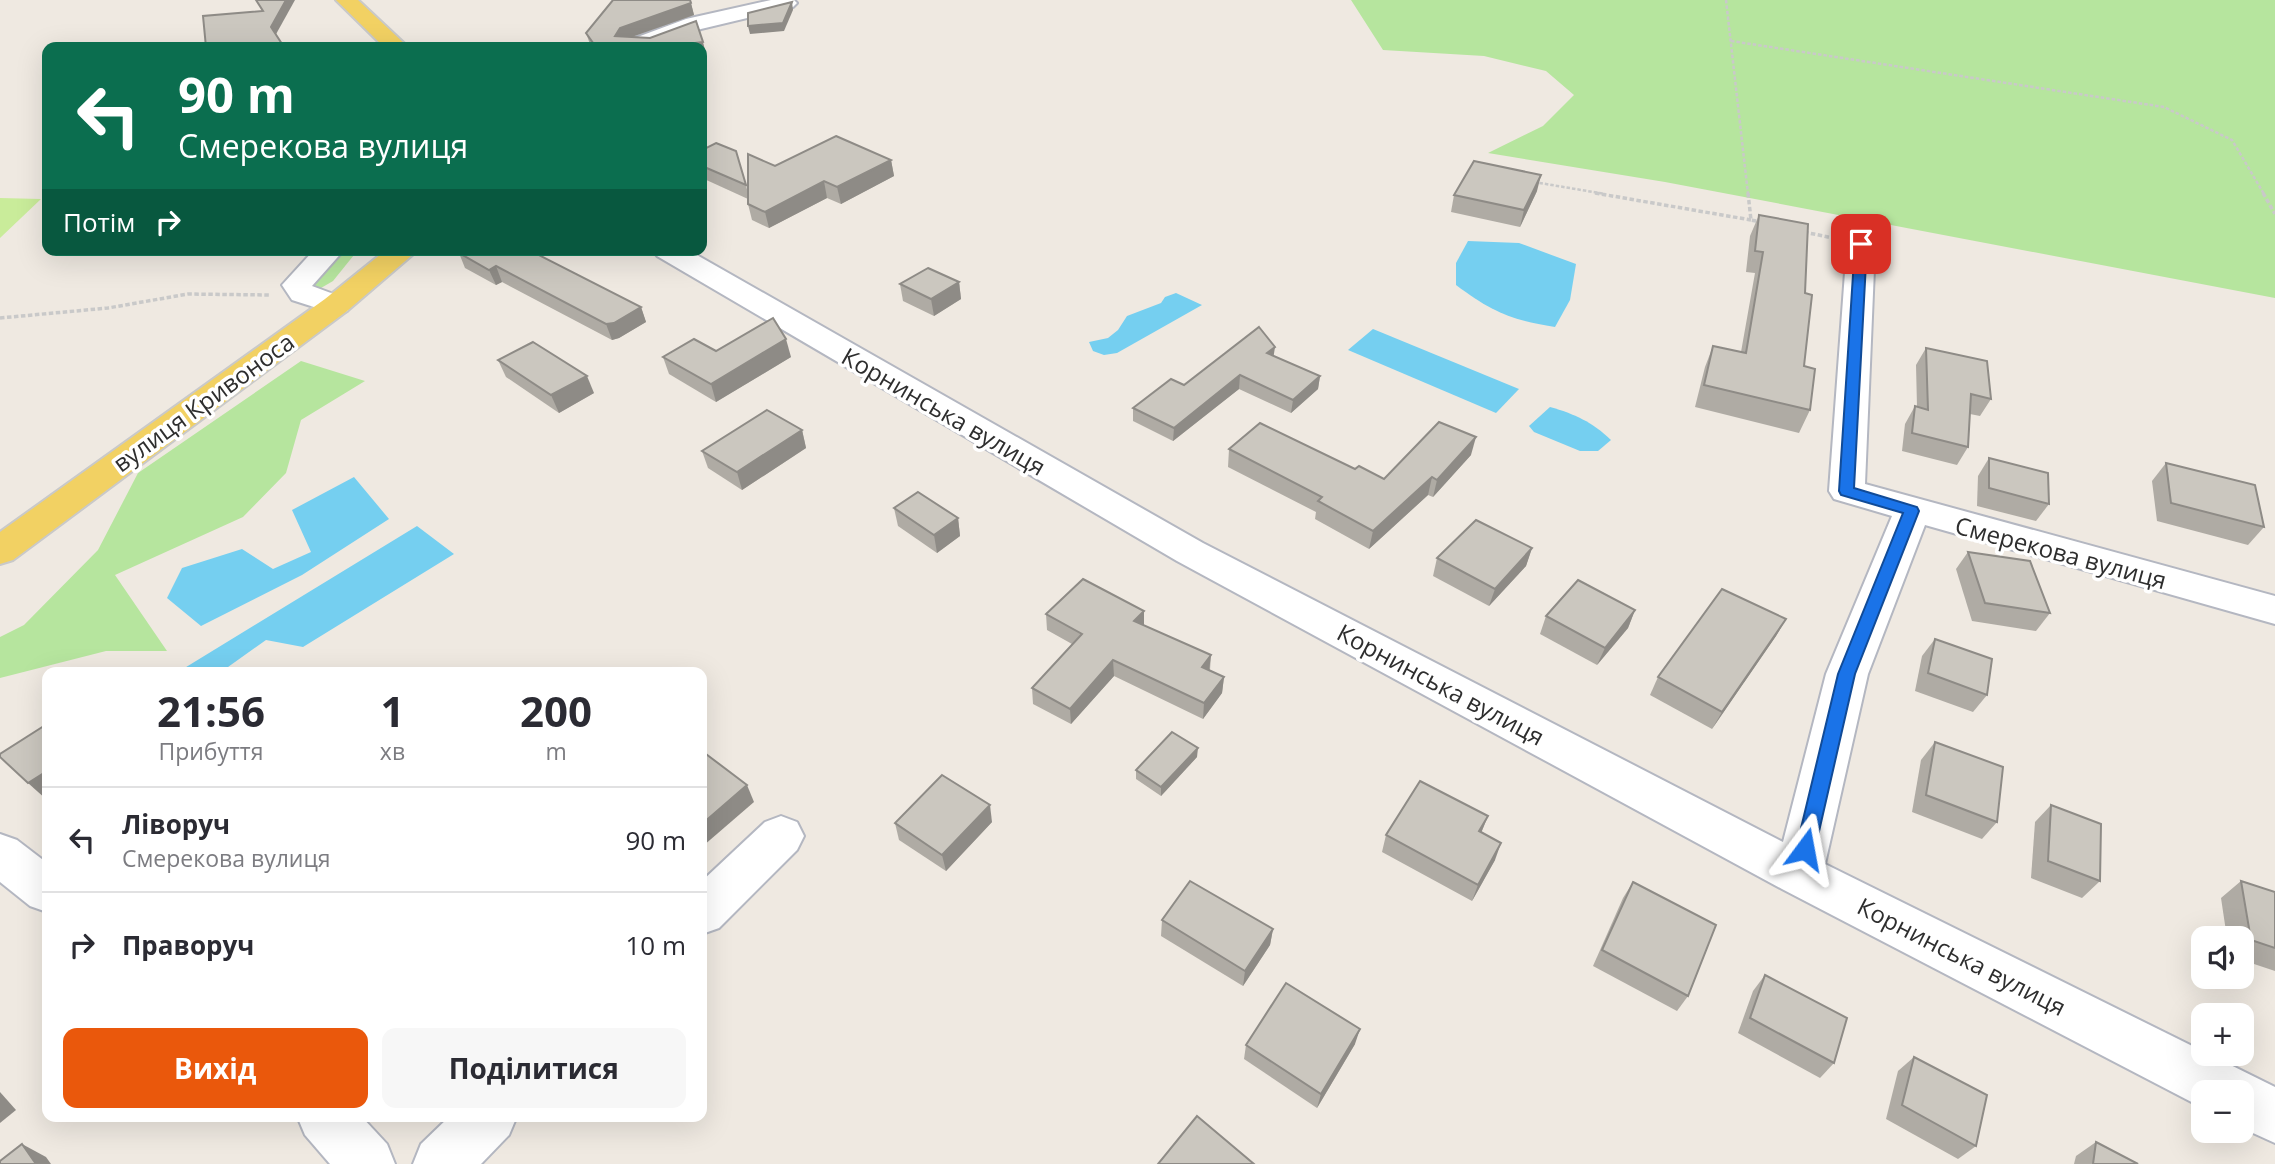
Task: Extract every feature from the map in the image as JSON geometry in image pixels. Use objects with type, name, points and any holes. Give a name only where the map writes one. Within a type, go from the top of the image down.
[{"type":"main road","points":[[346,0],[392,42]]},
{"type":"main road","name":"вулиця Кривоноса","points":[[0,551],[337,305],[397,256]]},
{"type":"street","points":[[645,42],[694,24],[786,3]]},
{"type":"street","name":"Смерекова вулиця","points":[[1861,244],[1847,491],[2275,610]]},
{"type":"street","points":[[324,256],[296,285],[303,294],[337,305]]},
{"type":"street","name":"Корнинська вулиця","points":[[677,256],[1190,552],[1799,874],[2204,1080]]},
{"type":"street","points":[[1799,874],[1847,674],[1912,511]]},
{"type":"street","points":[[707,907],[781,836]]},
{"type":"street","points":[[0,855],[42,887]]},
{"type":"street","points":[[2254,1105],[2275,1116]]},
{"type":"street","points":[[329,1122],[367,1164]]},
{"type":"street","points":[[441,1164],[484,1122]]},
{"type":"path","points":[[1726,0],[1751,220]]},
{"type":"path","points":[[1731,41],[2164,107],[2232,140],[2275,214]]},
{"type":"path","points":[[1521,180],[1763,223]]},
{"type":"path","points":[[1800,231],[1861,244]]},
{"type":"path","points":[[0,318],[108,308],[188,294],[268,295],[296,285]]},
{"type":"green space","points":[[1351,0],[2275,0],[2275,298],[1665,182],[1488,153],[1543,126],[1574,95],[1546,71],[1484,56],[1383,50]]},
{"type":"green space","points":[[0,198],[41,199],[0,238]]},
{"type":"green space","points":[[338,256],[353,256],[333,281],[321,288],[311,286]]},
{"type":"green space","points":[[301,361],[365,381],[301,420],[286,473],[243,517],[115,575],[167,651],[106,651],[0,678],[0,637],[24,625],[98,550],[138,473]]},
{"type":"water","points":[[1468,241],[1519,243],[1576,264],[1570,300],[1555,327],[1502,314],[1456,285],[1456,263]]},
{"type":"water","points":[[1176,293],[1202,305],[1117,353],[1104,355],[1093,351],[1089,342],[1108,338],[1118,330],[1127,316],[1161,303],[1165,297]]},
{"type":"water","points":[[1373,329],[1519,389],[1496,413],[1348,350]]},
{"type":"water","points":[[1550,407],[1583,419],[1611,440],[1598,451],[1580,451],[1534,432],[1529,426]]},
{"type":"water","points":[[354,477],[389,519],[302,575],[201,626],[167,598],[182,568],[242,549],[273,569],[311,552],[292,510]]},
{"type":"water","points":[[417,526],[454,554],[303,647],[266,640],[228,667],[186,667]]},
{"type":"building","points":[[256,0],[286,0],[271,27],[281,42],[206,42],[203,16],[263,11]]},
{"type":"building","points":[[613,0],[690,0],[691,3],[620,28],[615,36],[650,38],[696,21],[703,42],[592,42],[586,33]]},
{"type":"building","points":[[792,2],[783,23],[748,26],[748,13]]},
{"type":"building","points":[[836,136],[891,160],[837,187],[824,181],[765,212],[748,204],[748,154],[775,166]]},
{"type":"building","points":[[716,143],[736,151],[746,185],[707,168],[707,148]]},
{"type":"building","points":[[1474,161],[1541,175],[1524,210],[1454,195]]},
{"type":"building","points":[[1759,215],[1808,224],[1805,293],[1812,295],[1804,366],[1815,369],[1810,410],[1704,385],[1713,346],[1746,353],[1763,252],[1755,251]]},
{"type":"building","points":[[464,256],[541,256],[641,307],[614,323],[606,324],[496,266],[489,270]]},
{"type":"building","points":[[928,268],[959,282],[931,299],[900,284]]},
{"type":"building","points":[[773,318],[786,339],[711,384],[663,357],[694,339],[716,351]]},
{"type":"building","points":[[1259,327],[1275,347],[1267,353],[1320,376],[1293,400],[1240,375],[1174,428],[1133,408],[1171,379],[1184,385]]},
{"type":"building","points":[[533,342],[587,376],[551,395],[498,360]]},
{"type":"building","points":[[1926,348],[1987,361],[1991,399],[1971,394],[1968,447],[1912,433],[1915,406],[1928,410]]},
{"type":"building","points":[[767,410],[802,430],[737,472],[702,451]]},
{"type":"building","points":[[1439,422],[1476,437],[1437,480],[1432,477],[1373,531],[1318,501],[1322,497],[1229,449],[1260,423],[1355,469],[1359,466],[1384,479]]},
{"type":"building","points":[[1989,458],[2048,473],[2049,504],[1989,488]]},
{"type":"building","points":[[2166,463],[2255,485],[2264,527],[2171,503]]},
{"type":"building","points":[[918,492],[958,518],[934,535],[894,508]]},
{"type":"building","points":[[1476,520],[1532,548],[1495,589],[1437,558]]},
{"type":"building","points":[[1968,552],[2030,561],[2050,613],[1985,603]]},
{"type":"building","points":[[1083,579],[1144,611],[1134,621],[1211,655],[1202,667],[1224,677],[1204,703],[1113,660],[1070,709],[1032,688],[1082,634],[1046,614]]},
{"type":"building","points":[[1578,580],[1635,610],[1605,648],[1546,616]]},
{"type":"building","points":[[1722,589],[1786,619],[1722,712],[1658,677]]},
{"type":"building","points":[[1935,639],[1992,659],[1987,695],[1928,673]]},
{"type":"building","points":[[42,727],[42,774],[28,783],[0,754]]},
{"type":"building","points":[[1172,732],[1198,748],[1161,787],[1136,770]]},
{"type":"building","points":[[1935,742],[2003,767],[1997,822],[1926,795]]},
{"type":"building","points":[[707,755],[747,785],[707,820]]},
{"type":"building","points":[[942,775],[990,805],[942,855],[895,823]]},
{"type":"building","points":[[1420,781],[1488,816],[1479,831],[1501,843],[1478,885],[1386,835]]},
{"type":"building","points":[[2051,805],[2101,824],[2100,881],[2048,861]]},
{"type":"building","points":[[1190,881],[1273,929],[1245,971],[1162,920]]},
{"type":"building","points":[[2241,881],[2275,892],[2275,948],[2254,941],[2254,926],[2249,926]]},
{"type":"building","points":[[1633,882],[1716,925],[1688,996],[1602,950]]},
{"type":"building","points":[[1765,975],[1847,1018],[1834,1063],[1750,1018]]},
{"type":"building","points":[[1286,983],[1360,1029],[1321,1094],[1246,1045]]},
{"type":"building","points":[[1914,1057],[1987,1095],[1976,1146],[1902,1105]]},
{"type":"building","points":[[1197,1116],[1254,1164],[1158,1164]]},
{"type":"building","points":[[2096,1142],[2138,1164],[2093,1164]]},
{"type":"building","points":[[22,1144],[36,1164],[0,1164],[0,1161]]},
{"type":"route","points":[[1805,849],[1847,674],[1898,540],[1912,511],[1847,491],[1861,244]]}]
